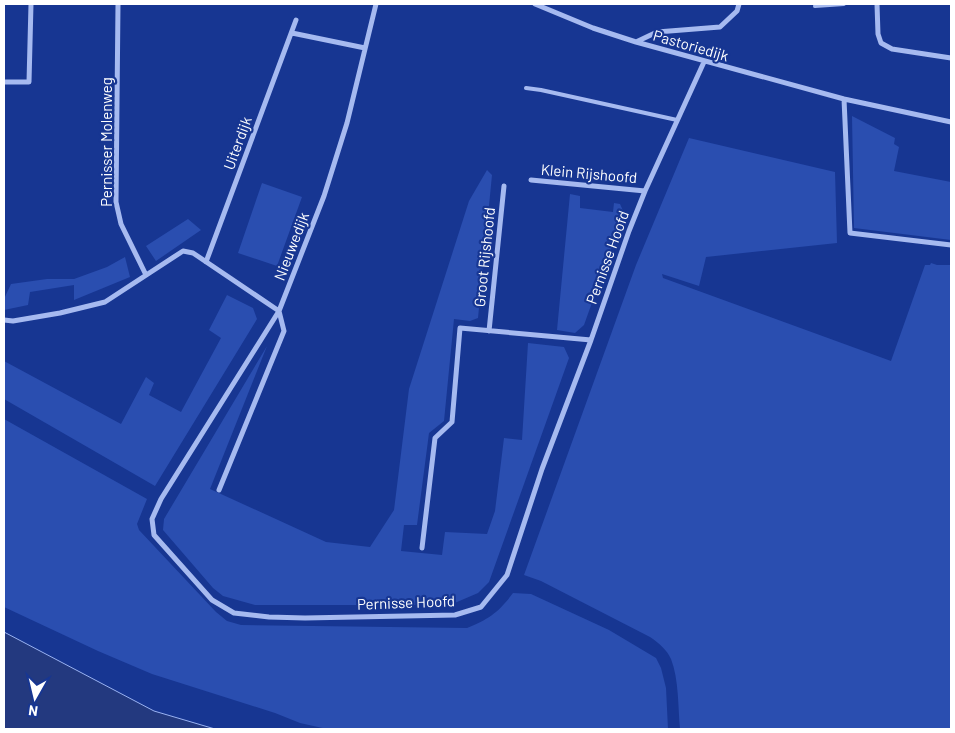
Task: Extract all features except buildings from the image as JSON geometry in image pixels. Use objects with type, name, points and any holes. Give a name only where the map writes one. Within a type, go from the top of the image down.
[{"type":"street","points":[[4,82],[28,82],[31,4]]},
{"type":"street","name":"Pernisser Molenweg","points":[[118,4],[116,202],[121,224],[146,275]]},
{"type":"street","name":"Nieuwedijk","points":[[219,490],[284,330],[279,310],[324,196],[347,122],[376,4]]},
{"type":"street","name":"Pastoriedijk","points":[[536,4],[593,28],[704,62],[844,99],[951,122]]},
{"type":"street","points":[[636,42],[657,32],[720,27],[737,11],[739,4]]},
{"type":"street","points":[[877,4],[878,34],[881,43],[892,48],[951,58]]},
{"type":"street","name":"Uiterdijk","points":[[206,262],[296,20]]},
{"type":"street","points":[[292,33],[365,48]]},
{"type":"street","name":"Pernisse Hoofd","points":[[279,310],[161,499],[152,519],[154,535],[212,600],[234,613],[268,617],[455,615],[481,607],[508,576],[542,469],[591,340],[629,231],[645,191],[704,62]]},
{"type":"street","points":[[844,99],[850,234],[951,246]]},
{"type":"street","name":"Klein Rijshoofd","points":[[532,180],[645,191]]},
{"type":"street","name":"Groot Rijshoofd","points":[[489,330],[504,186]]},
{"type":"street","points":[[4,320],[13,321],[60,313],[105,302],[183,251],[193,253],[279,310]]},
{"type":"street","points":[[422,548],[435,438],[452,422],[460,328],[591,340]]},
{"type":"lane","points":[[815,6],[844,4]]},
{"type":"lane","points":[[526,88],[677,120]]},
{"type":"shaded area","points":[[852,116],[895,138],[894,144],[899,147],[894,171],[951,182],[951,240],[854,228]]},
{"type":"shaded area","points":[[689,138],[835,172],[837,243],[706,257],[699,286],[662,274],[663,278],[891,361],[925,265],[930,265],[931,263],[951,265],[951,729],[680,729],[674,667],[667,653],[657,642],[541,581],[524,575],[636,265]]},
{"type":"shaded area","points":[[487,170],[492,175],[478,318],[470,321],[454,319],[444,421],[429,433],[417,525],[404,525],[401,551],[442,555],[445,532],[487,534],[495,511],[504,438],[522,440],[528,343],[564,347],[569,358],[489,582],[478,593],[450,605],[255,605],[223,596],[213,588],[163,530],[164,519],[267,346],[210,489],[326,542],[370,547],[394,510],[409,389],[469,201]]},
{"type":"shaded area","points":[[262,183],[302,197],[277,266],[238,253]]},
{"type":"shaded area","points":[[570,194],[580,196],[580,208],[613,212],[614,203],[620,204],[624,213],[584,325],[575,333],[557,330]]},
{"type":"shaded area","points":[[188,219],[201,230],[156,261],[146,246]]},
{"type":"shaded area","points":[[125,257],[130,277],[74,300],[74,285],[30,292],[28,305],[4,310],[4,299],[11,284],[47,279],[74,279],[107,267]]},
{"type":"shaded area","points":[[227,295],[253,308],[257,319],[155,486],[4,399],[4,361],[121,424],[146,377],[154,383],[149,395],[181,412],[221,338],[209,330]]},
{"type":"shaded area","points":[[4,419],[147,499],[137,524],[139,530],[216,612],[227,621],[241,625],[467,628],[493,614],[513,593],[531,594],[609,630],[656,658],[661,668],[666,688],[668,729],[327,729],[300,723],[275,713],[152,674],[98,651],[4,607]]},
{"type":"shaded area","points":[[4,632],[154,711],[215,729],[4,729]]}]
